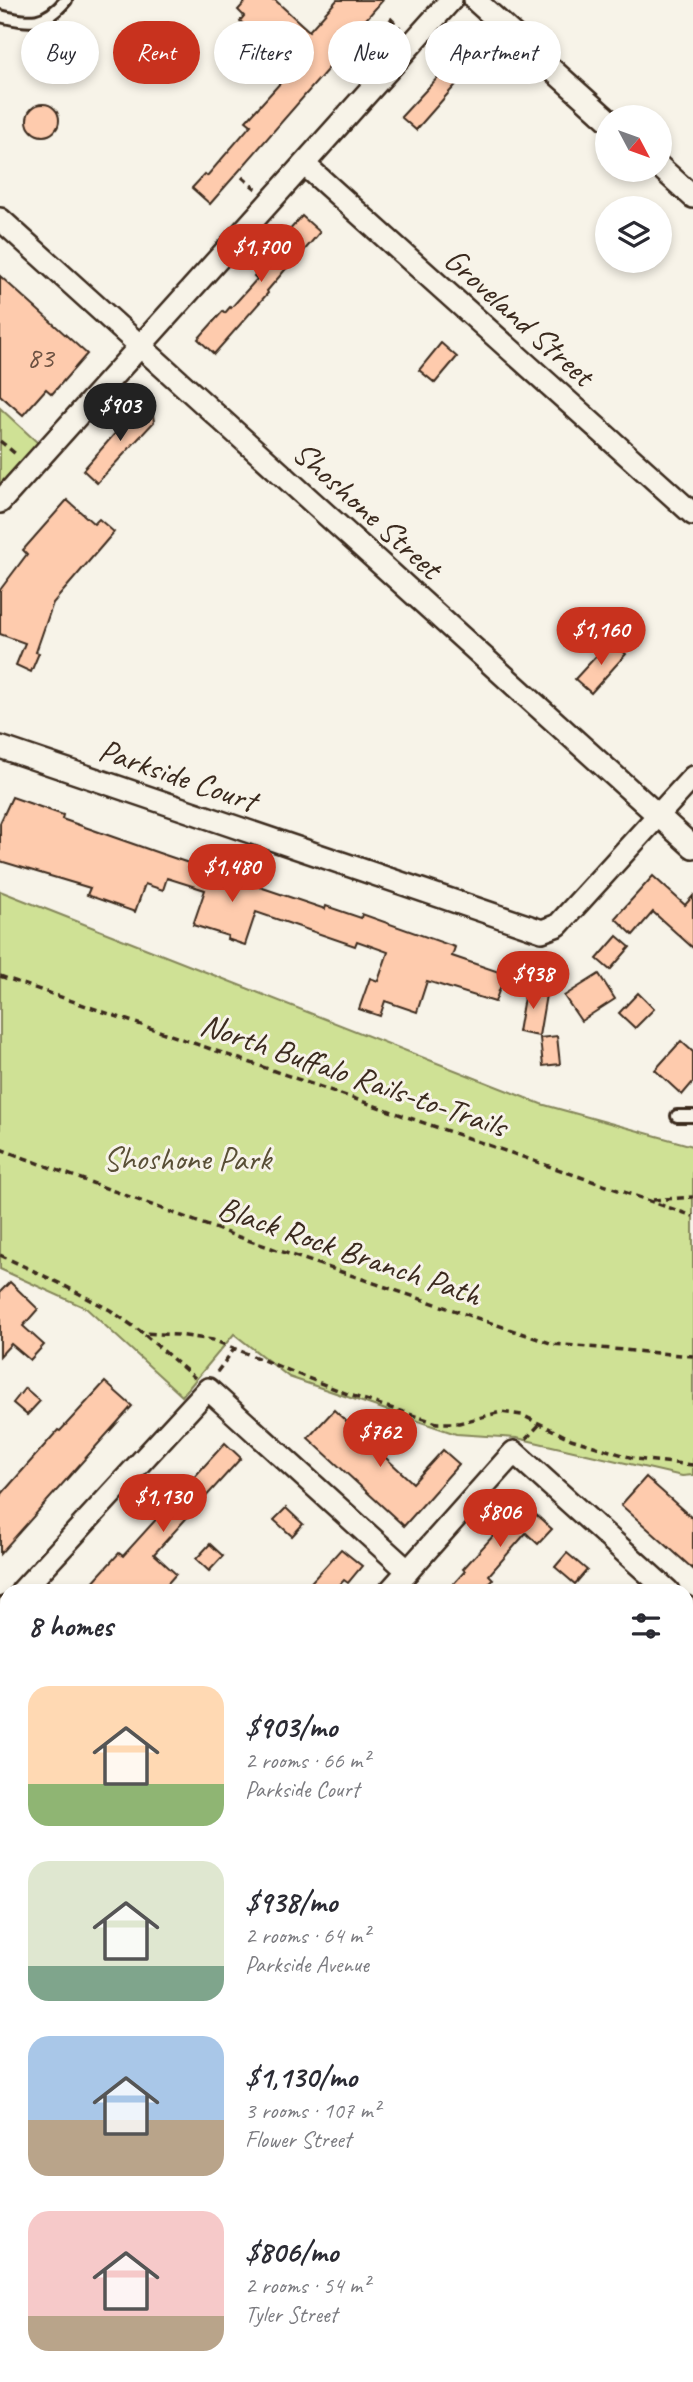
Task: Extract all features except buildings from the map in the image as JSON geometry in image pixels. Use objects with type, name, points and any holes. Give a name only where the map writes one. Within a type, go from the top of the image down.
[{"type":"street","points":[[0,502],[451,0]]},
{"type":"street","points":[[475,0],[595,108]]},
{"type":"street","name":"Groveland Street","points":[[305,165],[693,514]]},
{"type":"street","points":[[672,178],[693,197]]},
{"type":"street","name":"Shoshone Street","points":[[0,219],[693,847]]},
{"type":"street","name":"Parkside Court","points":[[0,747],[542,931],[551,930],[558,925],[658,816]]},
{"type":"street","points":[[658,816],[693,777]]},
{"type":"street","points":[[28,1584],[209,1385],[408,1571]]},
{"type":"street","points":[[396,1584],[520,1446],[661,1584]]},
{"type":"lane","points":[[0,16],[31,23],[43,20],[66,0]]},
{"type":"lane","points":[[677,1116],[693,1116]]},
{"type":"path","points":[[390,18],[393,21]]},
{"type":"path","points":[[242,177],[257,190]]},
{"type":"path","name":"North Buffalo Rails-to-Trails","points":[[0,976],[693,1216]]},
{"type":"path","name":"Black Rock Branch Path","points":[[0,1149],[233,1235],[553,1344],[693,1356]]},
{"type":"path","points":[[650,1200],[693,1197]]},
{"type":"path","points":[[0,1255],[100,1305],[209,1385],[235,1348]]},
{"type":"path","points":[[143,1334],[213,1340],[350,1395],[437,1423],[459,1423],[501,1412],[522,1415],[571,1439],[636,1459],[693,1465]]},
{"type":"path","points":[[520,1446],[541,1423]]},
{"type":"green space","points":[[0,408],[38,443],[0,484]]},
{"type":"green space","name":"Shoshone Park","points":[[0,891],[541,1104],[693,1146],[693,1475],[682,1476],[517,1438],[456,1434],[289,1377],[234,1334],[182,1396],[86,1308],[0,1269]]}]
